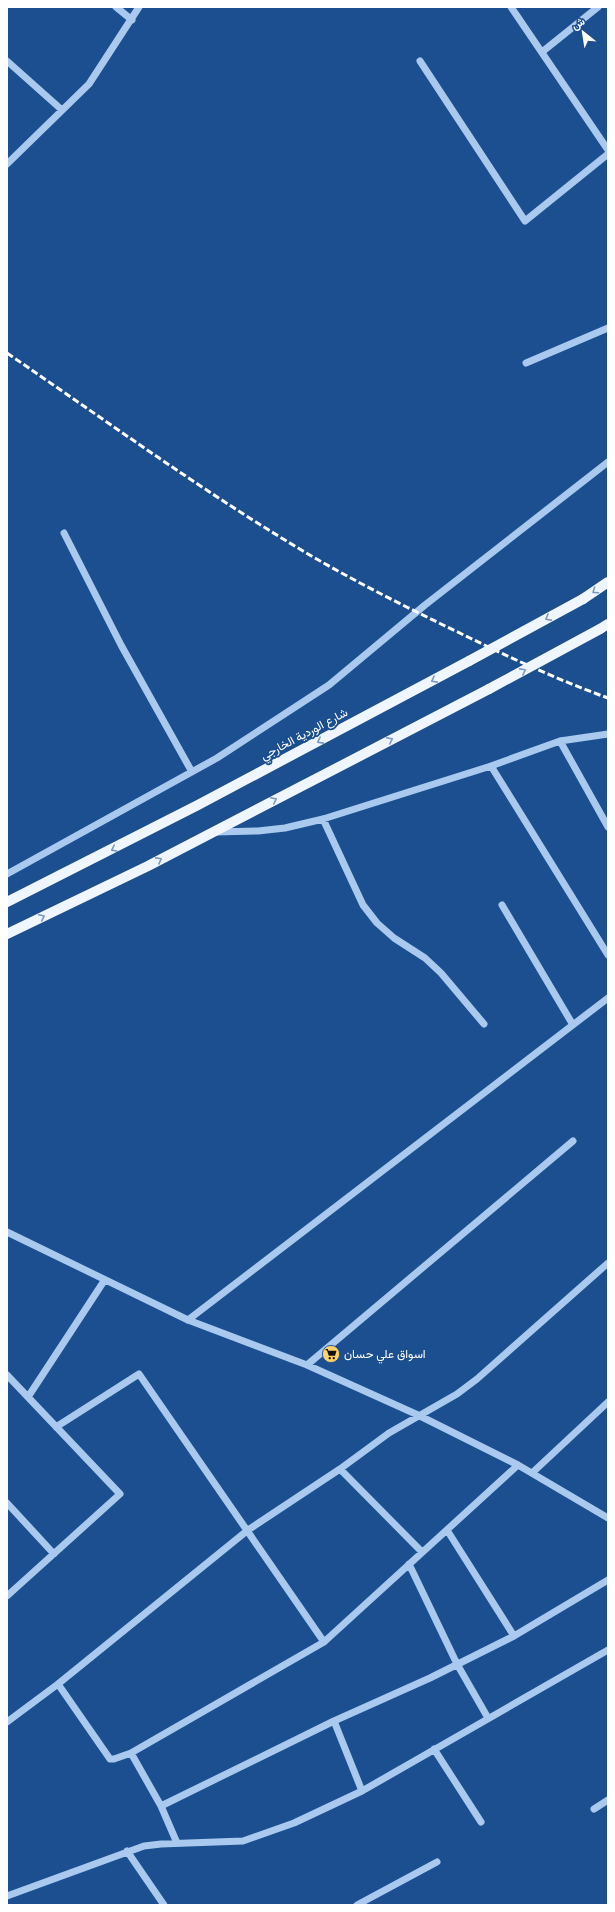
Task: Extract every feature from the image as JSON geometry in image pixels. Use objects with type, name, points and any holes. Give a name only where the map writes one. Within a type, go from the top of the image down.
[{"type":"main road","name":"شارع الوردية الخارجي","points":[[7,902],[198,805],[469,661],[583,599],[608,582]]},
{"type":"main road","points":[[7,934],[100,890],[489,689],[604,626]]},
{"type":"street","points":[[116,7],[132,20]]},
{"type":"street","points":[[7,164],[89,84],[132,20],[139,7]]},
{"type":"street","points":[[511,7],[608,150]]},
{"type":"street","points":[[542,52],[598,7]]},
{"type":"street","points":[[420,60],[525,221],[608,154]]},
{"type":"street","points":[[7,61],[62,110]]},
{"type":"street","points":[[526,363],[608,328]]},
{"type":"street","points":[[7,874],[216,758],[329,685],[425,605],[608,462]]},
{"type":"street","points":[[64,533],[121,645],[192,772]]},
{"type":"street","points":[[212,832],[258,831],[285,828],[323,819],[491,766],[560,741],[608,734]]},
{"type":"street","points":[[560,741],[608,827]]},
{"type":"street","points":[[491,766],[608,955]]},
{"type":"street","points":[[323,819],[362,906],[377,923],[394,938],[425,958],[441,973],[484,1024]]},
{"type":"street","points":[[502,905],[573,1025]]},
{"type":"street","points":[[188,1320],[608,998]]},
{"type":"street","points":[[307,1365],[573,1141]]},
{"type":"street","points":[[7,1232],[188,1320],[307,1365],[418,1415],[518,1465],[608,1518]]},
{"type":"street","points":[[7,1722],[58,1684],[248,1530],[340,1470],[384,1437],[418,1415],[457,1394],[477,1379],[608,1263]]},
{"type":"street","points":[[28,1397],[104,1280]]},
{"type":"street","points":[[56,1427],[139,1374],[324,1642]]},
{"type":"street","points":[[7,1375],[120,1494],[7,1596]]},
{"type":"street","points":[[532,1473],[608,1402]]},
{"type":"street","points":[[58,1684],[110,1758],[114,1759],[130,1753],[324,1642],[518,1465]]},
{"type":"street","points":[[340,1470],[422,1552]]},
{"type":"street","points":[[7,1503],[54,1554]]},
{"type":"street","points":[[447,1530],[514,1636]]},
{"type":"street","points":[[410,1564],[457,1664],[488,1718]]},
{"type":"street","points":[[161,1806],[334,1720],[457,1664],[514,1636],[608,1580]]},
{"type":"street","points":[[7,1896],[144,1846],[177,1843],[243,1841],[294,1823],[362,1791],[608,1650]]},
{"type":"street","points":[[334,1720],[362,1791]]},
{"type":"street","points":[[434,1749],[481,1822]]},
{"type":"street","points":[[130,1753],[161,1806],[177,1843]]},
{"type":"street","points":[[594,1809],[608,1800]]},
{"type":"street","points":[[127,1851],[164,1905]]},
{"type":"street","points":[[356,1905],[437,1862]]},
{"type":"railway","points":[[7,353],[190,479],[265,528],[323,563],[428,618],[487,646],[521,662],[608,698]]},
{"type":"place","name":"اسواق علي حسان","points":[[331,1354]]}]
